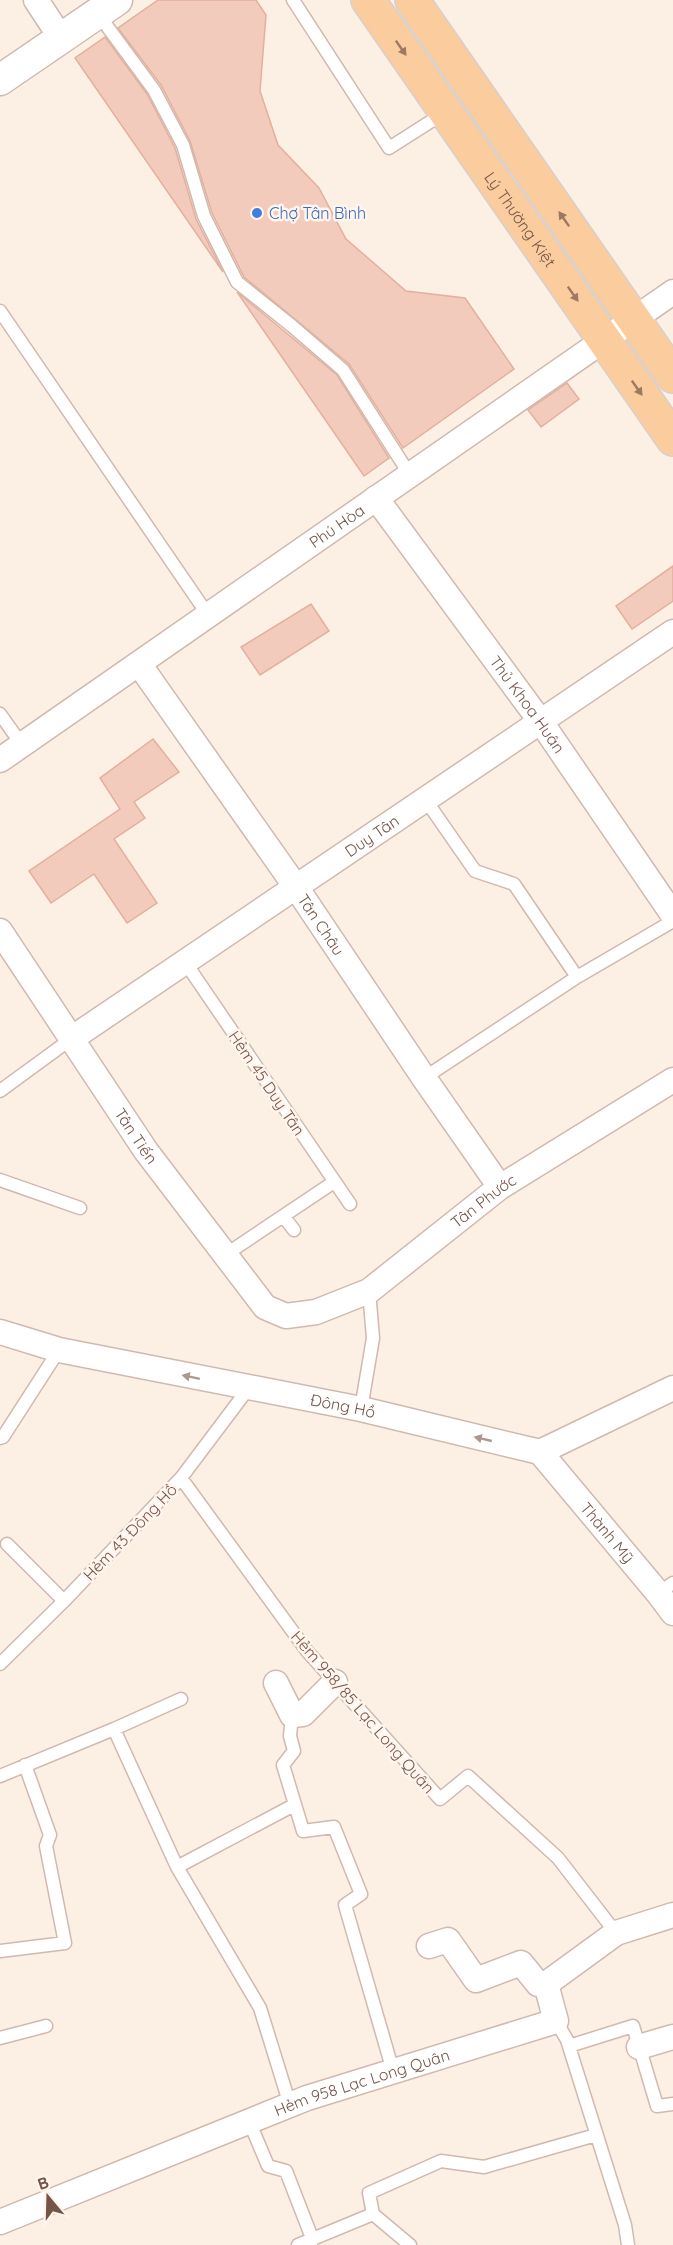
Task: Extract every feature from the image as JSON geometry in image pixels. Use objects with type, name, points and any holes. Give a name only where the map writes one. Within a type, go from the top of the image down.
[{"type":"main road","name":"Lý Thường Kiệt","points":[[368,0],[673,439]]},
{"type":"main road","points":[[412,0],[673,376]]},
{"type":"street","points":[[36,0],[62,38]]},
{"type":"street","points":[[0,80],[107,6]]},
{"type":"street","name":"Phú Hòa","points":[[0,760],[673,292]]},
{"type":"street","name":"Thủ Khoa Huân","points":[[376,498],[541,722],[673,915]]},
{"type":"street","name":"Duy Tân","points":[[71,1039],[673,632]]},
{"type":"street","name":"Tân Châu","points":[[139,664],[296,887],[500,1187]]},
{"type":"street","name":"Tân Tiến","points":[[0,931],[146,1151],[225,1255],[265,1307],[286,1316],[294,1315]]},
{"type":"street","name":"Tân Phước","points":[[294,1315],[316,1312],[369,1291],[500,1187],[673,1080]]},
{"type":"street","name":"Đông Hồ","points":[[0,1332],[59,1350],[361,1410],[540,1452]]},
{"type":"street","points":[[540,1452],[673,1388]]},
{"type":"street","name":"Thành Mỹ","points":[[540,1452],[666,1588],[673,1613]]},
{"type":"street","points":[[276,1683],[292,1715],[303,1714],[335,1682]]},
{"type":"street","points":[[429,1946],[448,1940],[476,1980],[521,1963],[538,1984],[546,1984],[616,1933],[673,1915]]},
{"type":"street","points":[[546,1984],[556,2021]]},
{"type":"street","name":"Hẻm 958 Lạc Long Quân","points":[[0,2222],[290,2105],[556,2021]]},
{"type":"street","points":[[639,2047],[673,2037]]},
{"type":"lane","points":[[293,0],[389,148],[446,112]]},
{"type":"lane","points":[[107,6],[183,145],[204,216],[237,282],[342,370],[410,475]]},
{"type":"lane","points":[[0,310],[208,615]]},
{"type":"lane","points":[[0,714],[22,745]]},
{"type":"lane","points":[[425,799],[475,871],[514,885],[577,977]]},
{"type":"lane","points":[[424,1078],[577,977],[673,921]]},
{"type":"lane","name":"Hẻm 45 Duy Tân","points":[[185,962],[350,1204]]},
{"type":"lane","points":[[0,1091],[71,1039]]},
{"type":"lane","points":[[0,1180],[80,1208]]},
{"type":"lane","points":[[225,1255],[334,1182]]},
{"type":"lane","points":[[284,1217],[294,1230]]},
{"type":"lane","points":[[361,1410],[373,1338],[369,1291]]},
{"type":"lane","points":[[0,1438],[3,1437],[59,1350]]},
{"type":"lane","name":"Hẻm 43 Đông Hồ","points":[[0,1664],[64,1601],[181,1478],[248,1389]]},
{"type":"lane","name":"Hẻm 958/85 Lạc Long Quân","points":[[181,1478],[307,1651],[440,1799],[468,1776],[558,1858],[616,1933]]},
{"type":"lane","points":[[7,1544],[64,1601]]},
{"type":"lane","points":[[0,1776],[181,1700]]},
{"type":"lane","points":[[292,1715],[290,1736],[294,1751],[283,1765],[294,1805],[303,1832],[334,1827],[361,1894],[345,1905],[393,2071]]},
{"type":"lane","points":[[114,1730],[177,1867],[260,2008],[290,2105]]},
{"type":"lane","points":[[0,1951],[65,1943],[46,1846],[50,1835],[25,1765]]},
{"type":"lane","points":[[177,1867],[294,1805]]},
{"type":"lane","points":[[556,2021],[569,2046],[625,2225],[628,2245]]},
{"type":"lane","points":[[0,2038],[46,2026]]},
{"type":"lane","points":[[569,2046],[633,2026],[657,2106],[673,2104]]},
{"type":"lane","points":[[249,2121],[268,2166],[286,2171],[312,2242]]},
{"type":"lane","points":[[410,2245],[373,2214],[369,2193],[441,2161],[484,2167],[596,2135]]},
{"type":"lane","points":[[298,2245],[312,2242],[373,2214]]},
{"type":"building","name":"Chợ Tân Bình","points":[[158,0],[256,0],[266,15],[260,91],[278,145],[319,188],[346,239],[406,291],[465,298],[514,369],[403,448],[349,364],[244,277],[212,213],[190,141],[161,85],[118,28]]},
{"type":"building","points":[[105,37],[147,94],[175,148],[196,219],[223,272],[75,58]]},
{"type":"building","points":[[237,292],[337,375],[389,458],[364,476]]},
{"type":"building","points":[[567,383],[579,399],[541,427],[528,410]]},
{"type":"building","points":[[673,566],[673,601],[632,629],[616,606]]},
{"type":"building","points":[[311,604],[329,631],[260,675],[241,647]]},
{"type":"building","points":[[153,739],[179,772],[134,802],[145,818],[114,839],[157,903],[127,923],[94,874],[51,903],[29,871],[120,809],[100,778]]},
{"type":"place","name":"Chợ Tân Bình","points":[[257,213]]}]
